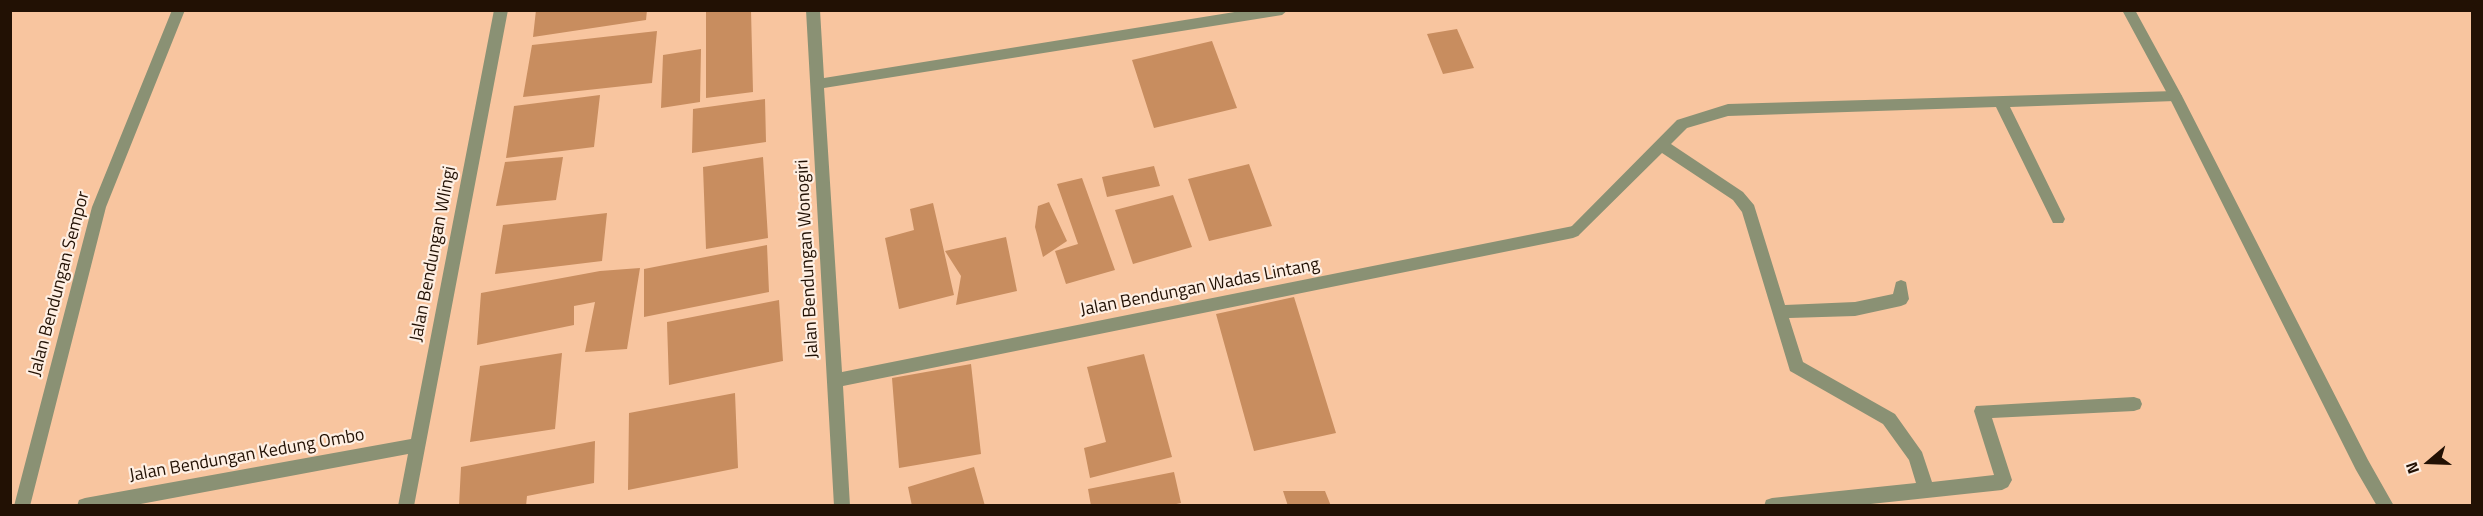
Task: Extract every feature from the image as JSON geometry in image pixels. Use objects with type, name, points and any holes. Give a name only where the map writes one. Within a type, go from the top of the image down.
[{"type":"street","name":"Jalan Bendungan Sempor","points":[[21,506],[99,207],[179,10]]},
{"type":"street","name":"Jalan Bendungan Wlingi","points":[[406,506],[501,10]]},
{"type":"street","name":"Jalan Bendungan Wonogiri","points":[[813,10],[842,506]]},
{"type":"street","points":[[818,84],[1282,10]]},
{"type":"street","points":[[2128,10],[2175,96],[2362,465],[2386,506]]},
{"type":"street","points":[[1926,489],[1916,457],[1889,418],[1796,366],[1749,210],[1738,196],[1662,145],[1682,124],[1728,110],[2175,96]]},
{"type":"street","points":[[2000,101],[2058,219]]},
{"type":"street","name":"Jalan Bendungan Wadas Lintang","points":[[834,381],[1573,232],[1662,145]]},
{"type":"street","points":[[1779,312],[1855,309],[1901,299],[1901,287]]},
{"type":"street","points":[[1772,506],[1994,484],[2004,480],[1981,414],[1985,409],[2134,404]]},
{"type":"street","name":"Jalan Bendungan Kedung Ombo","points":[[85,506],[417,445]]},
{"type":"building","points":[[536,10],[647,10],[646,20],[533,37]]},
{"type":"building","points":[[706,10],[751,10],[753,92],[706,98]]},
{"type":"building","points":[[1457,29],[1474,68],[1443,74],[1427,34]]},
{"type":"building","points":[[657,31],[652,83],[523,97],[532,45]]},
{"type":"building","points":[[1212,41],[1237,108],[1154,128],[1132,60]]},
{"type":"building","points":[[701,49],[700,102],[661,108],[663,55]]},
{"type":"building","points":[[600,95],[594,147],[506,158],[514,106]]},
{"type":"building","points":[[765,99],[766,142],[692,153],[693,109]]},
{"type":"building","points":[[563,157],[556,200],[496,206],[505,162]]},
{"type":"building","points":[[763,157],[768,238],[706,249],[703,167]]},
{"type":"building","points":[[1249,164],[1272,226],[1209,241],[1188,179]]},
{"type":"building","points":[[1154,166],[1160,186],[1107,197],[1102,177]]},
{"type":"building","points":[[1082,178],[1115,270],[1066,284],[1055,251],[1078,244],[1057,184]]},
{"type":"building","points":[[1173,195],[1192,247],[1133,264],[1115,210]]},
{"type":"building","points":[[1049,202],[1067,241],[1043,257],[1035,227],[1038,206]]},
{"type":"building","points":[[933,203],[954,295],[899,309],[885,238],[914,230],[910,209]]},
{"type":"building","points":[[607,213],[602,261],[495,274],[503,225]]},
{"type":"building","points":[[1006,237],[1017,291],[956,305],[961,276],[945,251]]},
{"type":"building","points":[[767,245],[769,292],[644,317],[644,269]]},
{"type":"building","points":[[640,268],[627,349],[585,352],[595,302],[574,306],[574,325],[477,345],[481,293],[600,271]]},
{"type":"building","points":[[1294,297],[1336,433],[1254,451],[1216,314]]},
{"type":"building","points":[[779,300],[783,361],[669,385],[667,322]]},
{"type":"building","points":[[562,353],[555,429],[470,442],[480,366]]},
{"type":"building","points":[[1144,354],[1172,457],[1090,478],[1084,448],[1106,442],[1087,367]]},
{"type":"building","points":[[971,364],[981,454],[899,468],[892,378]]},
{"type":"building","points":[[735,393],[738,468],[628,490],[629,413]]},
{"type":"building","points":[[595,441],[594,483],[527,496],[526,506],[459,506],[461,467]]},
{"type":"building","points":[[974,467],[985,506],[912,506],[908,487]]},
{"type":"building","points":[[1174,472],[1181,503],[1167,506],[1091,506],[1088,489]]},
{"type":"building","points":[[1283,491],[1325,491],[1331,506],[1288,506]]}]
